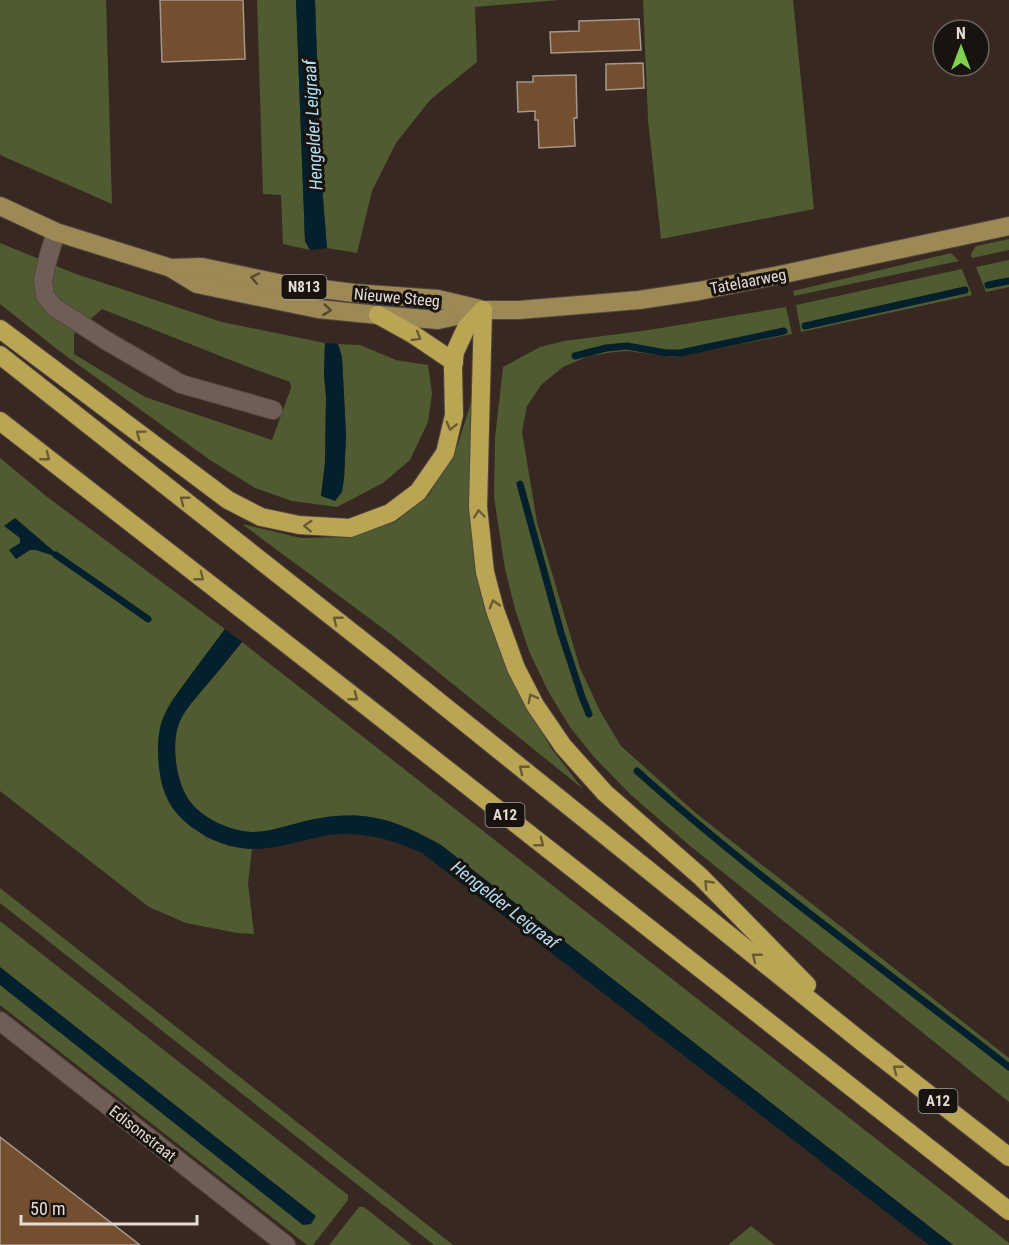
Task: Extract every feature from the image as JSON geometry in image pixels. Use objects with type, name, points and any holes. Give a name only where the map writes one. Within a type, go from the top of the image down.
[{"type":"highway","points":[[0,329],[228,500],[261,517],[299,525],[350,528],[390,513],[418,492],[445,453],[454,415],[455,352],[466,328],[483,310]]},
{"type":"highway","name":"A12","points":[[483,310],[478,507],[485,572],[495,610],[516,668],[535,705],[563,746],[605,793],[701,877],[867,1046]]},
{"type":"highway","points":[[378,315],[414,335],[454,362]]},
{"type":"highway","name":"A12","points":[[0,355],[396,667],[867,1046],[1009,1157]]},
{"type":"highway","name":"A12","points":[[0,421],[1009,1211]]},
{"type":"main road","name":"Nieuwe Steeg","points":[[0,206],[56,232],[171,268],[197,284],[318,309],[378,315],[438,320],[483,310]]},
{"type":"main road","name":"Tatelaarweg","points":[[483,310],[519,310],[627,301],[699,291],[1009,226]]},
{"type":"main road","name":"Nieuwe Steeg","points":[[171,268],[202,267],[283,284],[354,293],[438,299],[483,310]]},
{"type":"street","points":[[56,232],[43,280],[45,296],[54,307],[181,384],[273,410]]},
{"type":"street","name":"Edisonstraat","points":[[0,1021],[286,1245]]},
{"type":"green space","points":[[0,0],[106,0],[112,204],[0,155]]},
{"type":"green space","points":[[257,0],[296,0],[305,241],[310,250],[283,244],[281,195],[263,194]]},
{"type":"green space","points":[[315,0],[560,0],[475,7],[477,62],[430,100],[396,143],[372,191],[357,253],[327,248],[321,174]]},
{"type":"green space","points":[[643,0],[793,0],[814,209],[661,239],[648,120]]},
{"type":"green space","points":[[1009,239],[1009,250],[972,258],[971,254],[976,246]]},
{"type":"green space","points":[[0,243],[76,274],[222,322],[325,343],[325,463],[321,496],[344,479],[346,435],[342,357],[338,344],[360,345],[396,360],[428,365],[432,393],[428,422],[410,460],[383,483],[337,507],[292,501],[255,488],[210,460],[58,350],[0,304]],"holes":[[[102,309],[290,382],[291,388],[272,440],[145,397],[74,354],[74,334]]]},
{"type":"green space","points":[[951,253],[959,261],[794,296],[793,291]]},
{"type":"green space","points":[[1009,260],[1009,287],[986,292],[976,267]]},
{"type":"green space","points":[[962,269],[972,295],[801,332],[796,305]]},
{"type":"green space","points":[[786,307],[792,334],[671,357],[628,351],[589,356],[563,367],[541,385],[527,406],[522,432],[537,522],[580,668],[600,711],[621,746],[697,814],[1009,1058],[1009,1102],[689,845],[631,795],[594,757],[570,727],[548,691],[529,651],[515,609],[505,569],[494,497],[495,438],[503,367],[540,347],[564,341],[649,330]]},
{"type":"green space","points":[[471,402],[469,504],[477,568],[494,635],[519,692],[551,748],[583,789],[392,635],[242,524],[301,538],[348,537],[395,522],[429,495],[458,444]]},
{"type":"green space","points":[[0,458],[46,496],[225,629],[171,702],[162,785],[172,807],[206,837],[229,846],[252,849],[248,884],[254,934],[186,923],[149,907],[0,791]]},
{"type":"green space","points":[[242,642],[1009,1245],[953,1245],[441,845],[393,823],[363,816],[330,817],[267,831],[252,832],[227,827],[204,815],[192,804],[182,787],[176,764],[177,730],[188,708]]},
{"type":"green space","points":[[0,888],[453,1245],[434,1245],[0,903]]},
{"type":"green space","points":[[0,921],[348,1195],[348,1200],[313,1245],[307,1245],[0,1005]]},
{"type":"green space","points":[[359,1207],[364,1207],[412,1245],[329,1245]]},
{"type":"green space","points":[[751,1226],[775,1245],[728,1245]]},
{"type":"water","name":"Hengelder Leigraaf","points":[[296,0],[315,0],[321,174],[327,248],[310,250],[305,241]]},
{"type":"water","points":[[325,343],[338,344],[342,357],[346,435],[344,479],[342,492],[335,501],[321,496],[325,463]]},
{"type":"water","points":[[15,518],[63,559],[30,550],[16,559],[9,550],[20,543],[20,538],[4,526]]},
{"type":"water","name":"Hengelder Leigraaf","points":[[225,629],[242,642],[188,708],[182,717],[175,741],[176,764],[182,787],[186,796],[198,810],[219,824],[252,832],[329,817],[363,816],[393,823],[441,845],[953,1245],[929,1245],[422,853],[387,840],[350,834],[325,836],[272,848],[243,848],[219,842],[187,824],[168,801],[163,787],[158,757],[160,730],[163,718],[172,702]]},
{"type":"water","points":[[0,967],[316,1216],[311,1224],[303,1225],[0,985]]},
{"type":"building","points":[[160,0],[243,0],[245,59],[162,62]]},
{"type":"building","points":[[639,19],[641,50],[551,53],[550,32],[579,31],[579,21]]},
{"type":"building","points":[[643,63],[644,88],[606,90],[606,64]]},
{"type":"building","points":[[576,75],[575,146],[539,148],[538,120],[535,120],[535,111],[518,112],[517,82],[533,82],[533,76]]},
{"type":"building","points":[[0,1137],[140,1245],[0,1245]]},
{"type":"waterway","points":[[988,285],[1009,281]]},
{"type":"waterway","points":[[805,326],[965,290]]},
{"type":"waterway","points":[[575,356],[606,348],[627,346],[666,353],[680,353],[784,331]]},
{"type":"waterway","points":[[520,484],[561,633],[589,714]]},
{"type":"waterway","points":[[56,555],[148,619]]},
{"type":"waterway","points":[[637,771],[727,848],[1009,1067]]}]
